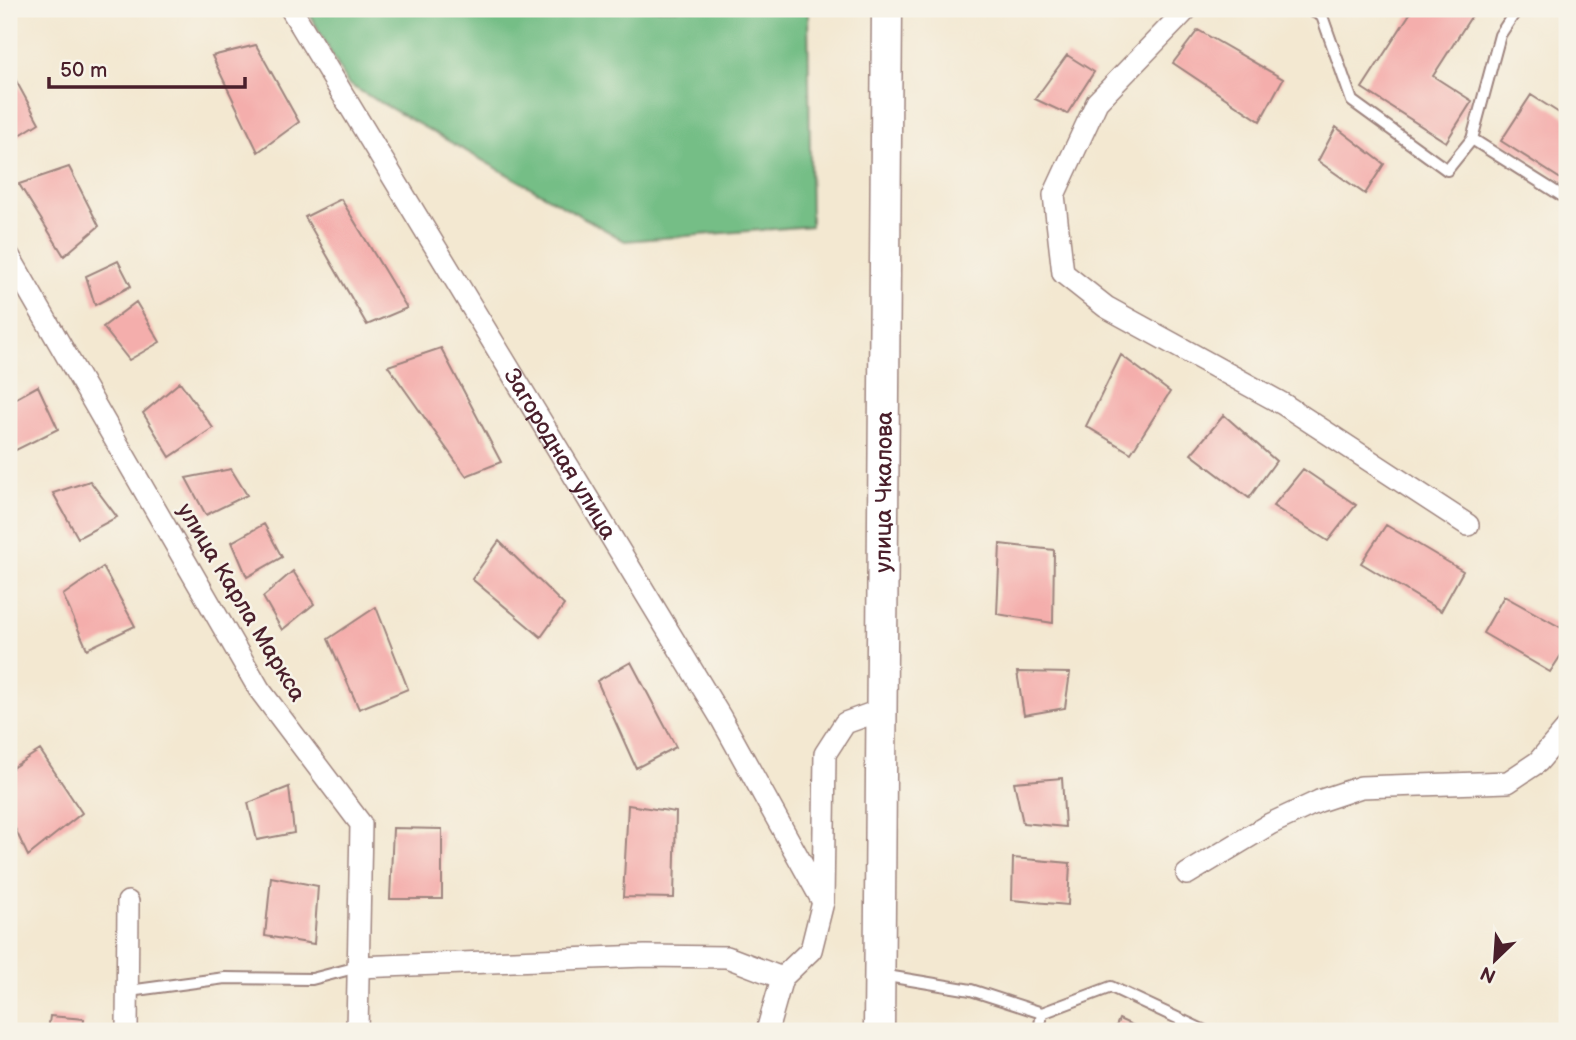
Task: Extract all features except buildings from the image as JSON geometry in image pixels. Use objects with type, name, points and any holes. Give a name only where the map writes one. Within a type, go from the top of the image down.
[{"type":"street","name":"Загородная улица","points":[[291,9],[721,718],[823,902]]},
{"type":"street","name":"улица Чкалова","points":[[879,974],[884,709],[887,9]]},
{"type":"street","points":[[1187,9],[1097,102],[1054,195],[1063,273],[1106,307],[1283,404],[1468,525]]},
{"type":"street","name":"улица Карла Маркса","points":[[9,256],[259,689],[361,824],[356,1031]]},
{"type":"street","points":[[767,1031],[782,978],[811,950],[823,902],[825,754],[845,723],[884,709]]},
{"type":"street","points":[[1187,874],[1270,824],[1319,801],[1361,787],[1508,782],[1538,762],[1567,728]]},
{"type":"street","points":[[127,1031],[128,902]]},
{"type":"street","points":[[358,967],[562,959],[727,957],[782,978]]},
{"type":"street","points":[[879,974],[879,1031]]},
{"type":"lane","points":[[1308,9],[1322,16],[1352,101],[1447,170],[1472,138],[1500,35],[1517,9]]},
{"type":"lane","points":[[1472,138],[1567,199]]},
{"type":"lane","points":[[129,991],[225,978],[313,979],[358,967]]},
{"type":"lane","points":[[879,974],[971,990],[1042,1013],[1111,988],[1205,1031]]},
{"type":"lane","points":[[1039,1031],[1042,1013]]},
{"type":"green space","points":[[307,9],[808,9],[811,226],[625,241],[348,84]]}]
